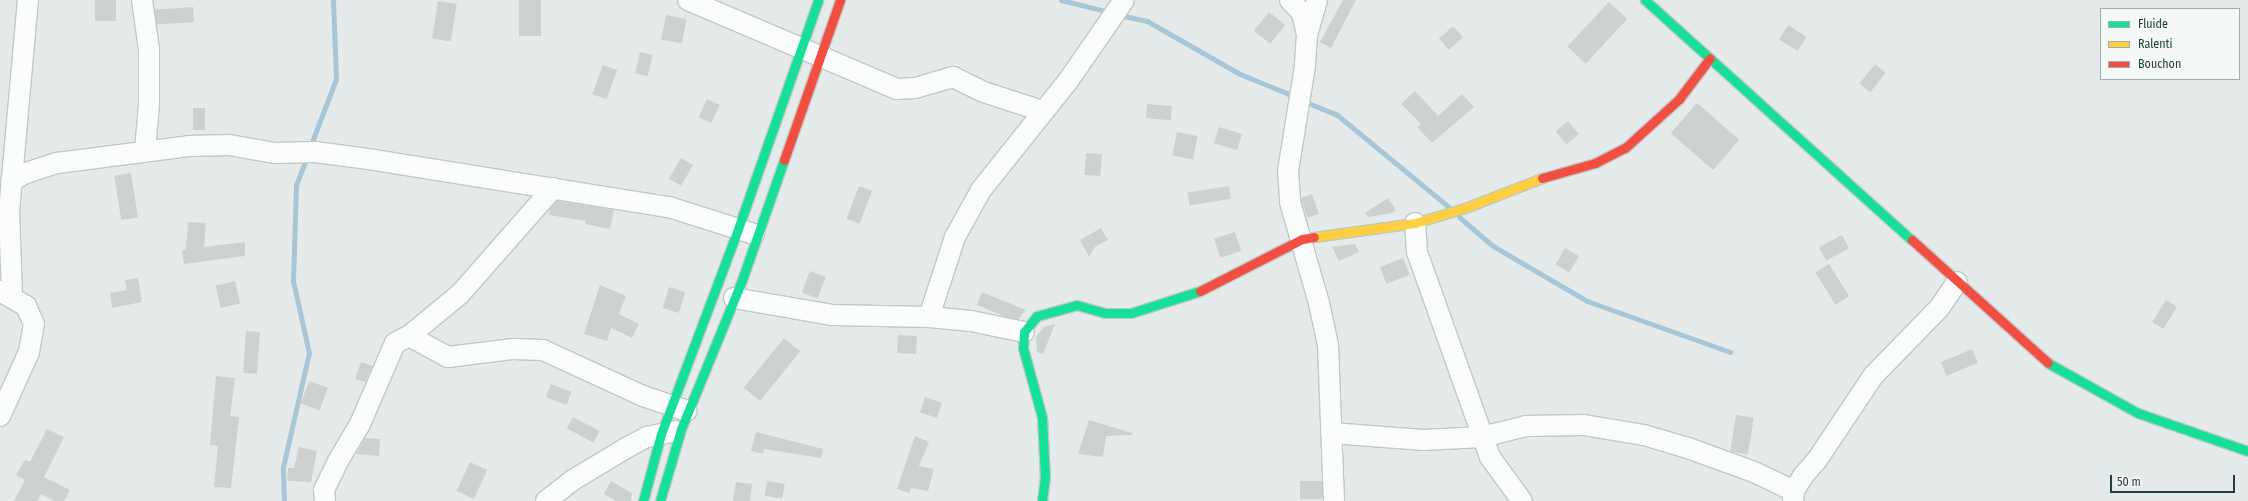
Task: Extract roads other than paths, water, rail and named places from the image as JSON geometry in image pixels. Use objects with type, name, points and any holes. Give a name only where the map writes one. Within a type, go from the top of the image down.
[{"type":"street","points":[[0,416],[29,352],[34,324],[26,306],[6,294],[11,181],[28,0]]},
{"type":"street","points":[[142,0],[149,49],[149,104],[145,152]]},
{"type":"street","points":[[688,0],[897,90],[915,88],[953,77],[984,92],[1042,110]]},
{"type":"street","points":[[643,501],[661,434],[681,409],[734,298],[747,232],[801,48],[818,0]]},
{"type":"street","points":[[660,501],[681,429],[681,409],[747,232],[822,57],[840,0]]},
{"type":"street","points":[[929,317],[956,237],[981,190],[1011,155],[1042,110],[1068,81],[1124,0]]},
{"type":"street","points":[[1290,0],[1302,13],[1307,35]]},
{"type":"street","points":[[1317,0],[1316,9],[1307,35],[1305,66],[1288,172],[1290,202],[1302,239],[1328,344],[1334,501]]},
{"type":"street","points":[[1646,0],[1829,163],[2051,366],[2138,413],[2248,451]]},
{"type":"street","points":[[1043,501],[1045,478],[1042,417],[1035,386],[1024,355],[1024,332],[1037,316],[1077,305],[1105,313],[1131,313],[1178,300],[1215,285],[1302,239],[1415,223],[1466,208],[1552,174],[1595,163],[1624,148],[1679,99],[1710,58]]},
{"type":"street","points":[[11,181],[26,173],[56,163],[189,146],[229,145],[275,153],[315,152],[669,207],[747,232]]},
{"type":"street","points":[[325,501],[324,490],[363,417],[386,368],[389,352],[395,343],[409,336],[460,294],[553,188]]},
{"type":"street","points":[[1415,223],[1417,252],[1482,437],[1490,457],[1522,501]]},
{"type":"street","points":[[1332,433],[1424,440],[1482,437],[1526,426],[1592,426],[1644,435],[1688,448],[1754,472],[1794,496],[1803,476],[1836,434],[1873,376],[1940,308],[1958,282]]},
{"type":"street","points":[[734,298],[832,315],[929,317],[971,321],[1024,332]]},
{"type":"street","points":[[409,336],[448,357],[512,350],[543,350],[643,396],[681,409]]},
{"type":"street","points":[[546,501],[572,480],[626,448],[647,438],[681,429]]},
{"type":"waterway","points":[[310,147],[336,79],[333,0]]},
{"type":"waterway","points":[[1061,0],[1109,12]]},
{"type":"waterway","points":[[1119,15],[1147,21],[1240,74],[1296,97]]},
{"type":"waterway","points":[[1303,101],[1336,114],[1449,207]]},
{"type":"waterway","points":[[284,501],[283,467],[309,353],[293,281],[296,185],[307,156]]},
{"type":"waterway","points":[[1459,217],[1493,246],[1587,301],[1730,352]]}]
